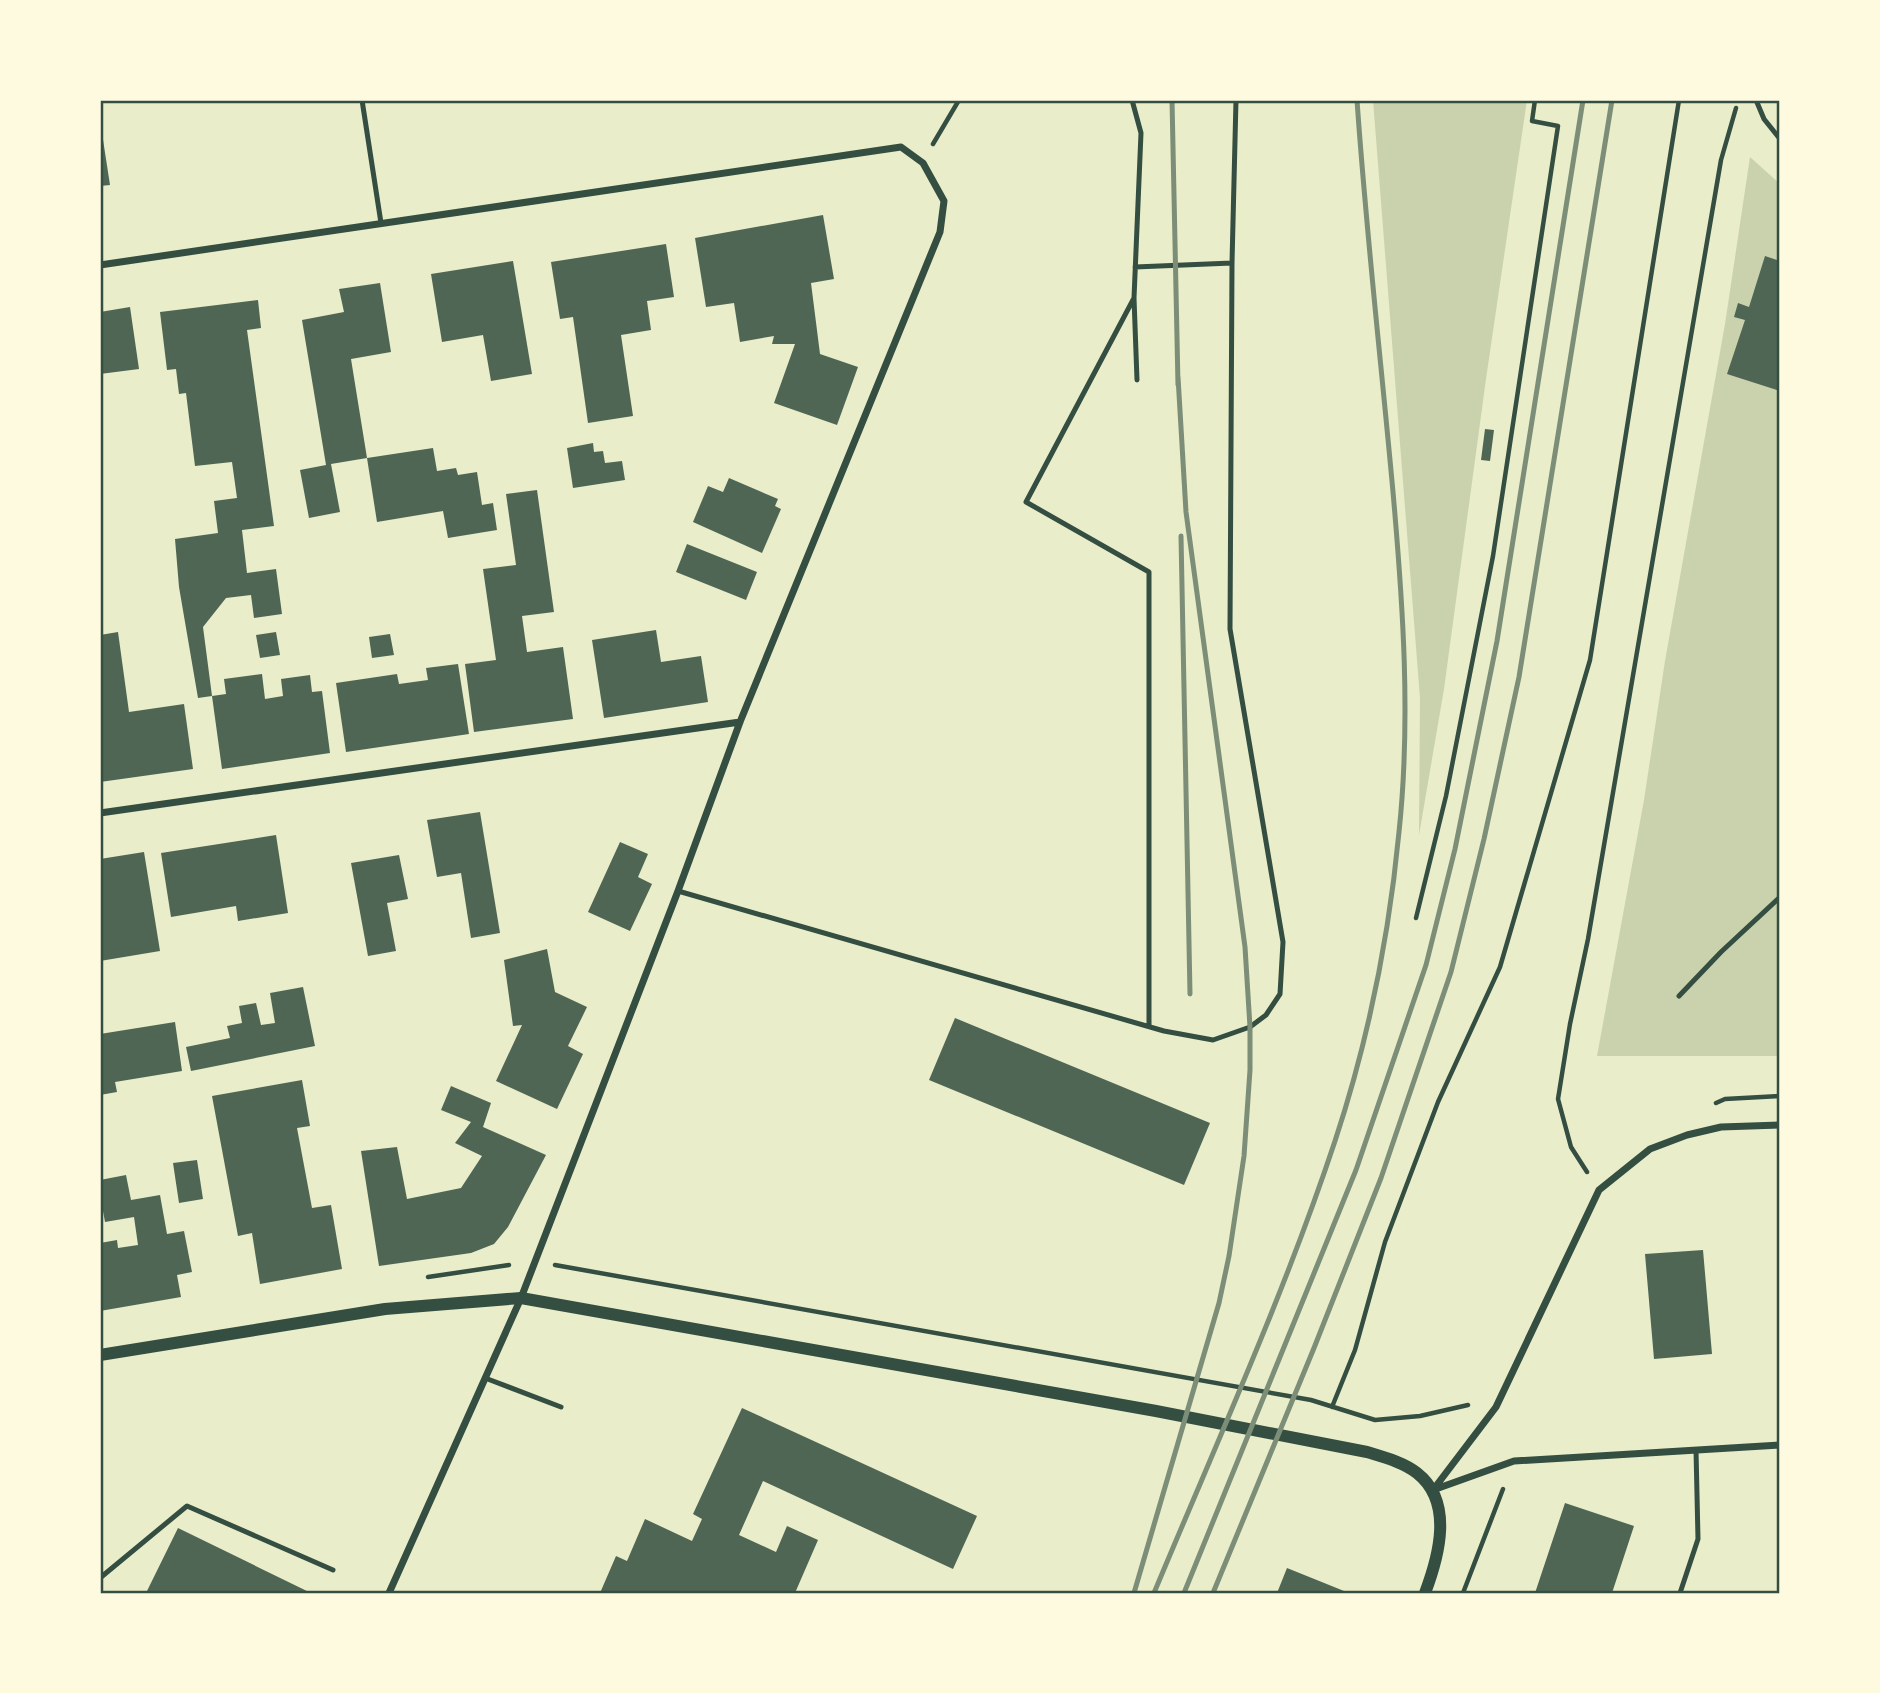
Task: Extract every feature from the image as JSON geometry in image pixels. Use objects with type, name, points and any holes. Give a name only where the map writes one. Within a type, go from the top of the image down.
[{"type":"street","points":[[100,265],[901,147],[923,163],[944,201],[940,232],[740,722],[678,891],[521,1298],[389,1593]]},
{"type":"street","points":[[100,813],[740,722]]},
{"type":"street","points":[[1433,1490],[1496,1407],[1599,1191],[1650,1149],[1687,1135],[1721,1127],[1780,1125]]},
{"type":"street","points":[[100,1355],[384,1309],[521,1298],[1337,1446],[1392,1460],[1416,1472],[1433,1490],[1441,1524],[1436,1563],[1425,1593]]},
{"type":"street","points":[[1433,1490],[1514,1461],[1780,1445]]},
{"type":"lane","points":[[362,100],[381,223]]},
{"type":"lane","points":[[1132,100],[1141,133],[1133,298],[1136,380]]},
{"type":"lane","points":[[678,891],[1149,1026],[1213,1040],[1250,1027],[1265,1015],[1280,994],[1283,942],[1230,629],[1232,263],[1236,100]]},
{"type":"lane","points":[[1756,100],[1764,119],[1780,139]]},
{"type":"lane","points":[[1135,267],[1232,263]]},
{"type":"lane","points":[[1133,298],[1026,502],[1149,572],[1149,1026]]},
{"type":"lane","points":[[1679,996],[1780,897]]},
{"type":"lane","points":[[485,1378],[561,1407]]},
{"type":"lane","points":[[1680,1593],[1698,1539],[1696,1450]]},
{"type":"lane","points":[[100,1577],[187,1506],[333,1570]]},
{"type":"path","points":[[923,163],[959,100]]},
{"type":"path","points":[[1416,918],[1446,796],[1493,556],[1556,140],[1558,126],[1532,121],[1535,100]]},
{"type":"path","points":[[1332,1407],[1355,1350],[1385,1242],[1438,1102],[1500,967],[1590,660],[1679,100]]},
{"type":"path","points":[[1599,1191],[1571,1147],[1558,1099],[1588,939],[1719,174],[1737,100]]},
{"type":"path","points":[[534,1261],[1311,1400],[1375,1420],[1420,1416],[1464,1407],[1473,1402]]},
{"type":"path","points":[[1463,1593],[1514,1461]]},
{"type":"green space","points":[[1373,100],[1527,100],[1444,689],[1419,835],[1420,698]]},
{"type":"green space","points":[[1750,157],[1780,184],[1780,1056],[1597,1056],[1644,800],[1665,661],[1725,324]]},
{"type":"building","points":[[100,120],[110,185],[100,186]]},
{"type":"building","points":[[823,215],[834,279],[811,283],[820,354],[858,367],[837,425],[774,403],[795,344],[772,344],[774,336],[740,342],[734,303],[706,307],[695,238]]},
{"type":"building","points":[[666,244],[674,297],[647,301],[651,330],[621,335],[633,416],[588,423],[573,317],[560,319],[551,262]]},
{"type":"building","points":[[1765,256],[1780,261],[1780,391],[1727,374],[1745,320],[1734,317],[1738,303],[1749,307]]},
{"type":"building","points":[[513,261],[532,374],[491,381],[483,335],[442,342],[431,274]]},
{"type":"building","points":[[380,283],[391,352],[351,359],[367,458],[331,464],[340,512],[309,518],[300,470],[326,465],[302,320],[344,312],[339,289]]},
{"type":"building","points":[[258,300],[261,328],[247,330],[274,526],[242,530],[247,573],[276,569],[282,614],[254,618],[251,595],[226,598],[203,627],[212,696],[198,698],[179,587],[175,539],[218,533],[214,501],[237,498],[232,462],[195,466],[186,393],[179,394],[176,369],[167,370],[160,312]]},
{"type":"building","points":[[130,307],[139,369],[100,374],[100,312]]},
{"type":"building","points":[[1485,429],[1494,430],[1490,461],[1481,460]]},
{"type":"building","points":[[593,443],[594,452],[603,451],[605,463],[622,461],[625,480],[573,488],[567,448]]},
{"type":"building","points":[[433,448],[437,471],[456,468],[458,475],[477,472],[482,505],[493,503],[497,530],[448,538],[443,511],[377,522],[367,458]]},
{"type":"building","points":[[729,478],[778,499],[775,506],[781,509],[762,553],[693,522],[708,486],[723,492]]},
{"type":"building","points":[[537,490],[554,612],[522,616],[527,652],[563,647],[573,719],[474,732],[465,664],[496,660],[483,569],[516,565],[506,494]]},
{"type":"building","points":[[687,544],[757,572],[746,600],[676,572]]},
{"type":"building","points":[[656,630],[661,662],[701,656],[708,702],[604,718],[592,640]]},
{"type":"building","points":[[118,632],[129,712],[184,704],[193,769],[100,782],[100,635]]},
{"type":"building","points":[[276,632],[280,655],[260,658],[256,635]]},
{"type":"building","points":[[390,634],[394,655],[372,658],[369,637]]},
{"type":"building","points":[[458,664],[469,734],[346,752],[336,683],[397,674],[399,684],[428,680],[426,668]]},
{"type":"building","points":[[262,674],[265,699],[283,696],[281,679],[310,675],[312,692],[322,691],[330,753],[222,769],[212,696],[226,694],[224,679]]},
{"type":"building","points":[[480,812],[500,933],[471,938],[461,873],[437,877],[427,820]]},
{"type":"building","points":[[276,835],[288,913],[238,921],[236,906],[171,917],[161,853]]},
{"type":"building","points":[[620,842],[648,854],[638,877],[652,884],[630,931],[588,912]]},
{"type":"building","points":[[144,852],[160,951],[100,961],[100,859]]},
{"type":"building","points":[[399,855],[408,899],[387,903],[396,951],[368,956],[351,863]]},
{"type":"building","points":[[547,949],[555,992],[587,1007],[568,1046],[583,1054],[557,1109],[496,1081],[522,1025],[513,1026],[504,960]]},
{"type":"building","points":[[303,987],[315,1046],[191,1071],[186,1047],[230,1038],[227,1026],[242,1023],[239,1006],[256,1003],[261,1025],[275,1023],[270,993]]},
{"type":"building","points":[[955,1018],[1210,1123],[1184,1185],[929,1080]]},
{"type":"building","points":[[175,1022],[182,1071],[115,1082],[117,1092],[100,1095],[100,1034]]},
{"type":"building","points":[[302,1080],[310,1126],[297,1128],[312,1208],[331,1205],[342,1269],[260,1284],[252,1233],[238,1236],[212,1096]]},
{"type":"building","points":[[451,1086],[491,1103],[483,1127],[546,1155],[508,1227],[494,1244],[471,1253],[379,1266],[361,1151],[397,1147],[407,1199],[461,1188],[482,1156],[455,1143],[471,1122],[441,1110]]},
{"type":"building","points":[[197,1160],[203,1199],[179,1203],[173,1163]]},
{"type":"building","points":[[126,1175],[131,1200],[160,1195],[167,1234],[184,1231],[192,1272],[177,1275],[181,1297],[100,1311],[100,1243],[117,1240],[118,1248],[138,1245],[134,1217],[105,1222],[103,1211],[100,1212],[100,1180]]},
{"type":"building","points":[[1703,1250],[1712,1354],[1654,1359],[1645,1254]]},
{"type":"building","points":[[742,1408],[977,1516],[953,1569],[763,1481],[739,1535],[776,1552],[787,1526],[818,1540],[795,1593],[600,1593],[616,1556],[627,1561],[645,1519],[692,1541],[702,1519],[693,1514]]},
{"type":"building","points":[[1565,1503],[1634,1526],[1612,1593],[1535,1593]]},
{"type":"building","points":[[178,1528],[311,1593],[146,1593]]},
{"type":"building","points":[[1287,1568],[1349,1593],[1277,1593]]},
{"type":"railway","points":[[1172,100],[1178,385]]},
{"type":"railway","points":[[1154,1593],[1272,1312],[1335,1141],[1358,1065],[1376,988],[1395,871],[1405,747],[1402,619],[1397,534],[1357,100]]},
{"type":"railway","points":[[1184,1593],[1356,1170],[1426,965],[1455,849],[1497,641],[1583,100]]},
{"type":"railway","points":[[1213,1593],[1381,1178],[1451,972],[1484,839],[1519,677],[1612,100]]},
{"type":"railway","points":[[1134,1593],[1219,1303],[1244,1156],[1250,1070],[1245,947],[1186,512],[1178,377]]},
{"type":"railway","points":[[1181,536],[1190,994]]}]
